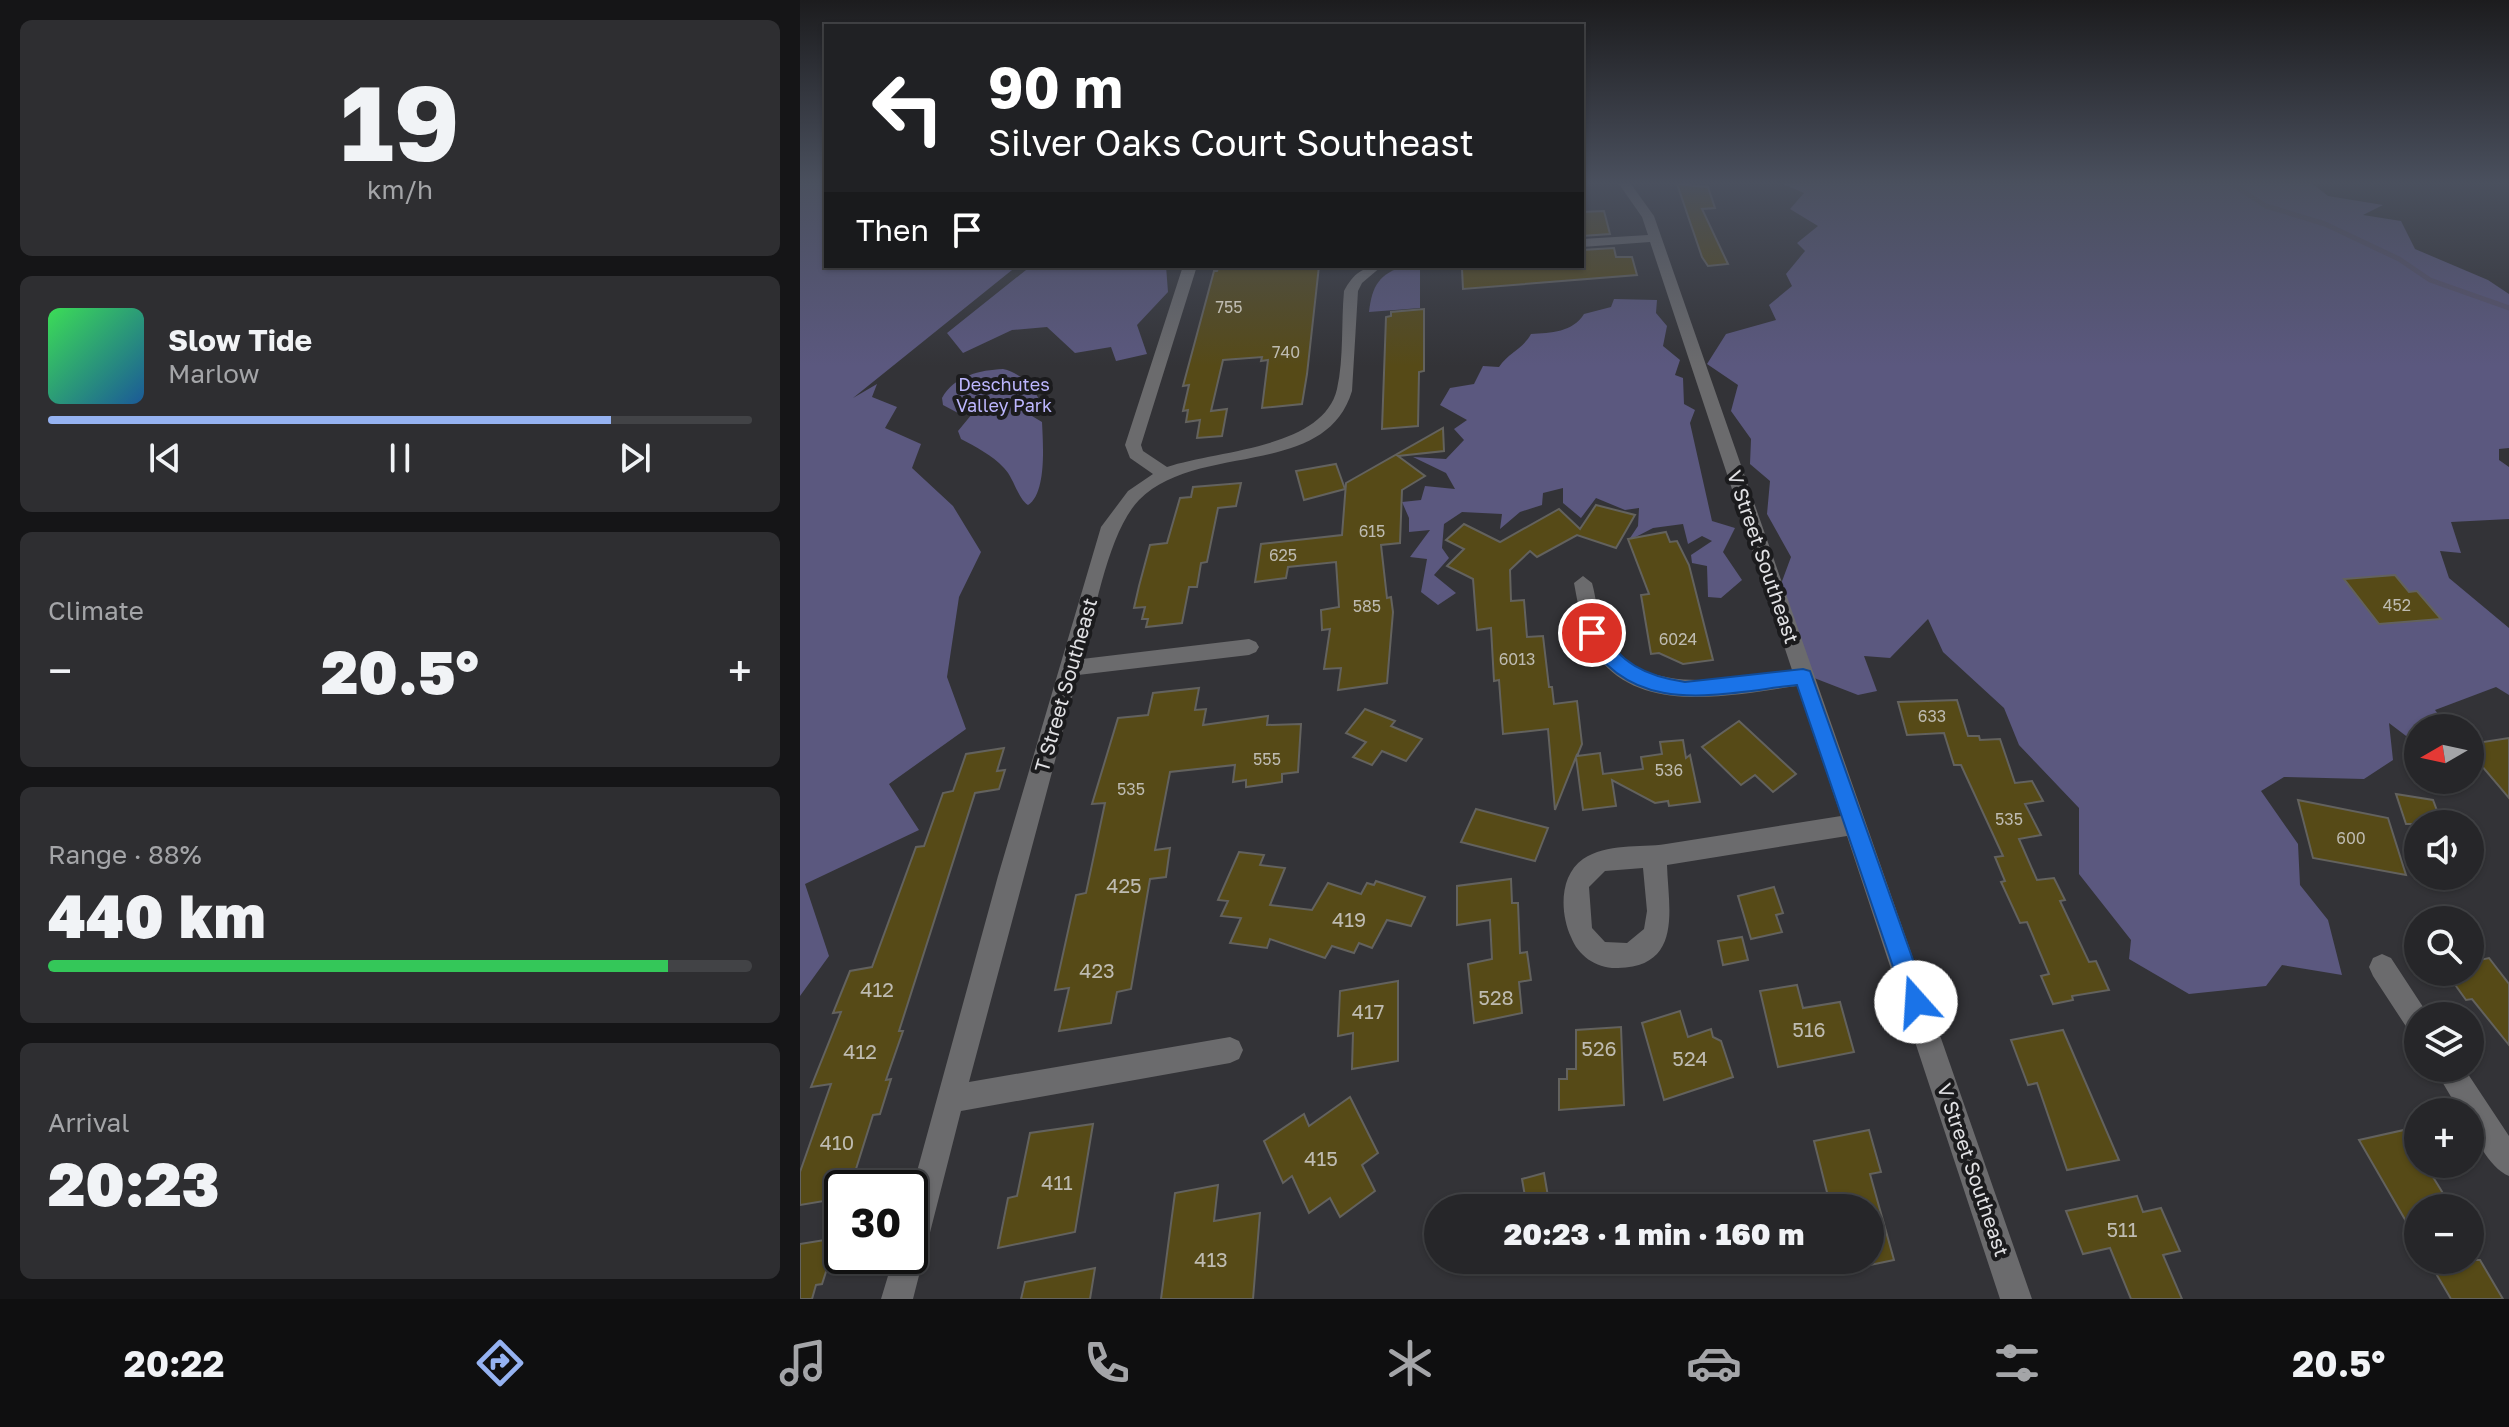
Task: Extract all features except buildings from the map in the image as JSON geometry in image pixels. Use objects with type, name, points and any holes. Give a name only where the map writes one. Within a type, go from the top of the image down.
[{"type":"street","name":"V Street Southeast","points":[[1657,245],[1803,677],[1857,824],[2016,1299]]},
{"type":"street","points":[[1165,474],[1136,454],[1133,445],[1189,268]]},
{"type":"street","name":"T Street Southeast","points":[[928,1186],[1010,876],[1110,527],[1120,508],[1141,488],[1165,474],[1199,460],[1291,444],[1325,425],[1343,397],[1351,291],[1356,281],[1372,268]]},
{"type":"street","points":[[1583,583],[1585,609],[1598,643],[1618,667],[1637,678],[1685,690],[1803,677]]},
{"type":"street","points":[[1072,668],[1249,647]]},
{"type":"street","points":[[1656,856],[1653,874],[1660,918],[1655,936],[1641,950],[1623,956],[1603,954],[1594,949],[1583,937],[1579,926],[1575,892],[1586,871],[1602,861],[1656,856],[1857,824]]},
{"type":"street","points":[[2382,967],[2405,1002]]},
{"type":"street","points":[[952,1099],[1230,1050]]},
{"type":"street","points":[[2457,1082],[2509,1162]]},
{"type":"street","name":"T Street Southeast","points":[[897,1299],[904,1274]]},
{"type":"green space","points":[[800,245],[824,245],[824,268],[1015,268],[853,398],[877,384],[872,397],[897,407],[885,428],[921,444],[912,468],[953,506],[981,552],[959,597],[947,677],[966,729],[889,784],[919,830],[805,884],[829,956],[800,996]]},
{"type":"green space","points":[[1799,245],[2413,245],[2415,249],[2488,280],[2509,294],[2509,448],[2499,449],[2499,460],[2509,467],[2509,519],[2451,522],[2461,553],[2440,551],[2449,578],[2509,628],[2509,695],[2496,687],[2435,710],[2438,714],[2404,714],[2404,734],[2389,723],[2393,760],[2364,779],[2284,777],[2261,791],[2298,844],[2300,885],[2328,920],[2342,975],[2282,965],[2266,986],[2189,994],[2129,959],[2131,940],[2079,874],[2079,808],[2019,745],[2004,708],[1943,652],[1928,619],[1890,658],[1864,656],[1877,691],[1858,695],[1809,676],[1781,584],[1791,557],[1767,514],[1770,481],[1750,464],[1751,439],[1731,411],[1738,385],[1707,364],[1726,334],[1776,320],[1769,305],[1792,286],[1786,274],[1805,251]]},
{"type":"green space","points":[[1028,268],[1166,268],[1168,292],[1137,325],[1147,354],[1116,361],[1111,347],[1075,353],[1047,327],[1012,330],[963,353],[947,333]]},
{"type":"green space","points":[[1420,268],[1420,308],[1369,312],[1378,282],[1397,269]]},
{"type":"green space","points":[[1614,299],[1657,300],[1656,313],[1667,326],[1663,346],[1680,360],[1675,375],[1683,378],[1684,404],[1695,410],[1690,423],[1712,521],[1735,528],[1723,552],[1742,580],[1721,598],[1708,597],[1707,566],[1692,563],[1691,555],[1712,541],[1702,536],[1688,544],[1683,524],[1653,528],[1628,541],[1638,526],[1639,508],[1625,510],[1596,498],[1581,518],[1563,503],[1563,488],[1543,493],[1542,505],[1520,512],[1500,529],[1502,514],[1462,512],[1444,524],[1442,548],[1449,558],[1434,575],[1456,593],[1438,605],[1421,592],[1427,559],[1410,557],[1430,530],[1409,532],[1409,518],[1402,502],[1421,500],[1425,486],[1455,489],[1446,473],[1413,457],[1446,459],[1464,440],[1454,429],[1467,420],[1440,405],[1450,388],[1474,384],[1483,366],[1499,367],[1531,334],[1568,328],[1584,314],[1611,307]]},
{"type":"green space","name":"Deschutes Valley Park","points":[[1003,369],[1018,375],[1029,385],[1045,412],[1032,416],[1042,422],[1042,467],[1038,490],[1028,505],[999,463],[961,439],[958,431],[972,414],[958,413],[943,405],[942,398],[947,390],[961,379]]},
{"type":"waterway","points":[[2369,245],[2399,259],[2430,280],[2509,308]]},
{"type":"route","points":[[1592,633],[1603,652],[1618,667],[1637,678],[1664,687],[1685,690],[1803,677],[1857,824],[1916,1002]]}]
